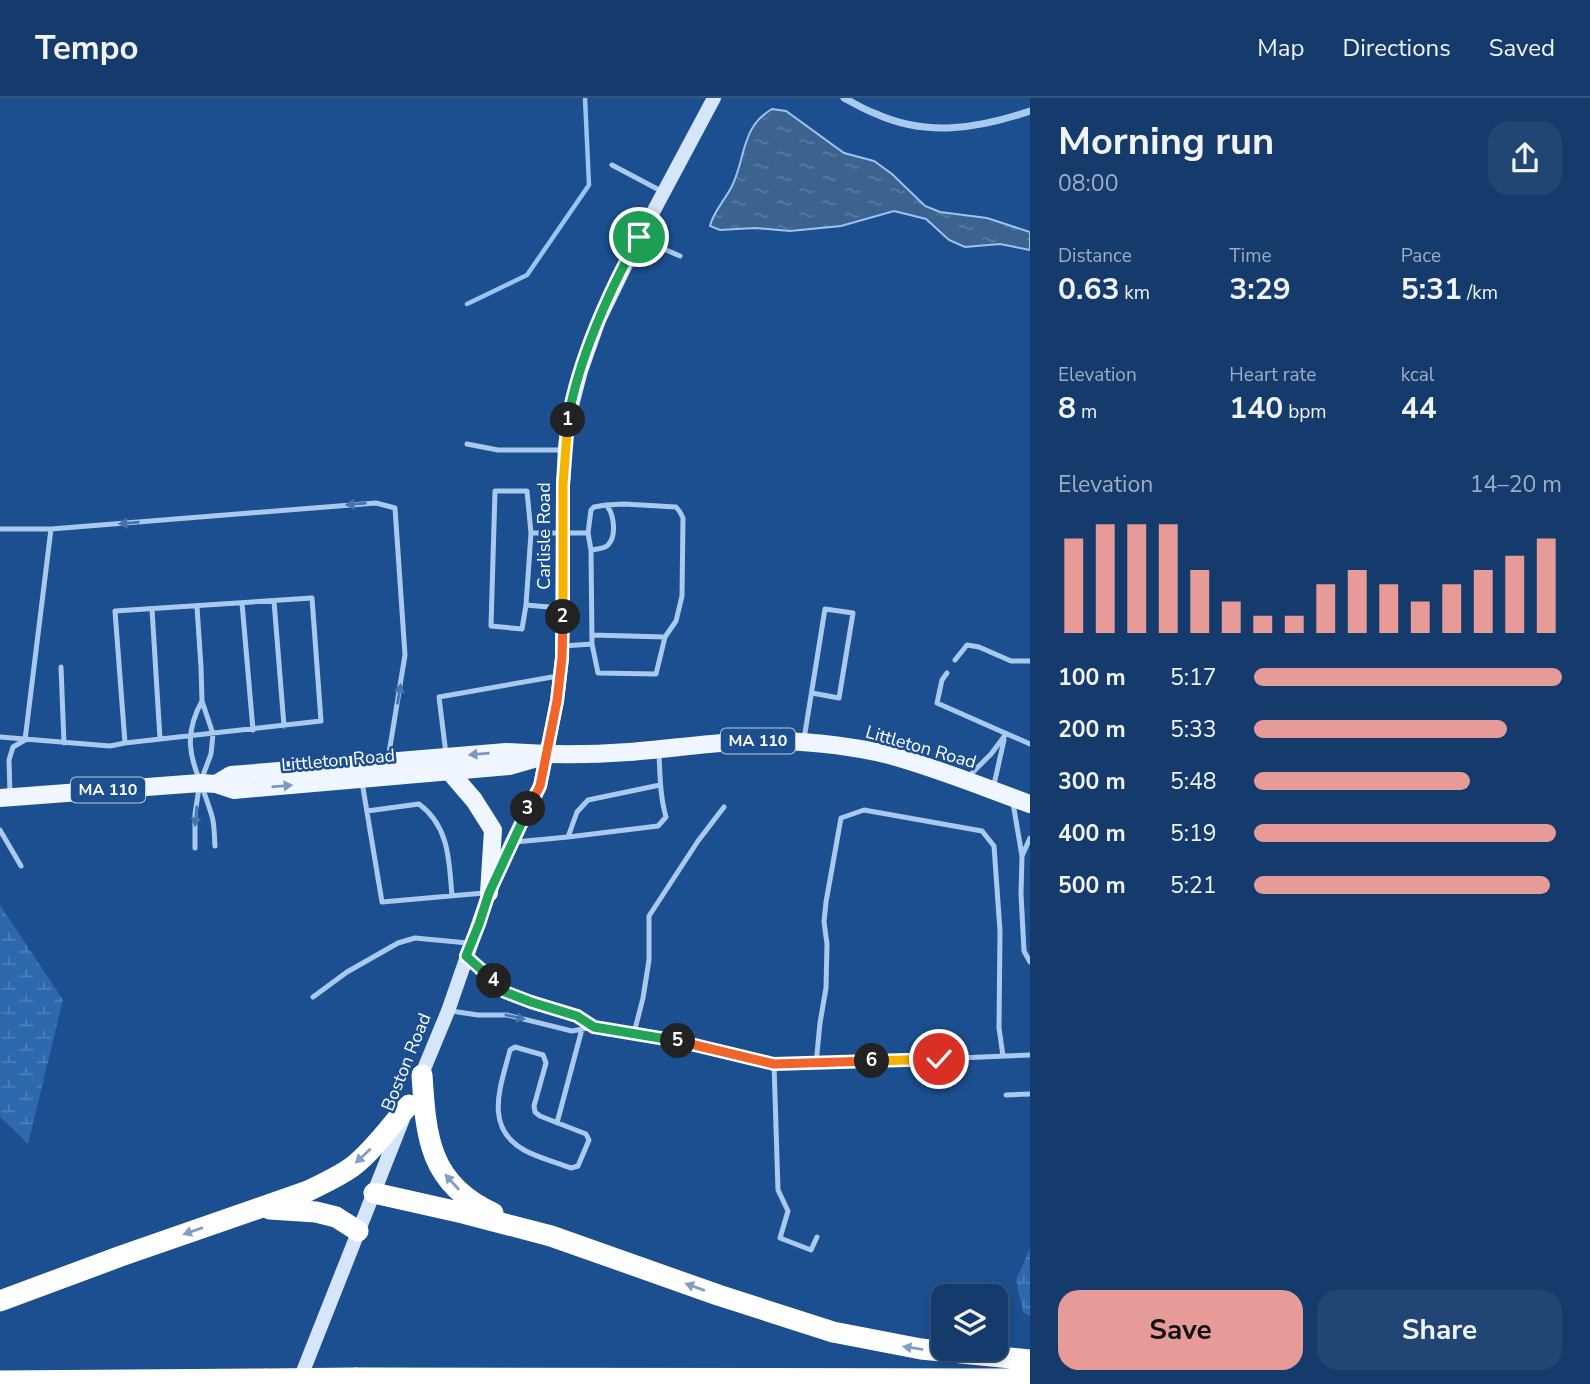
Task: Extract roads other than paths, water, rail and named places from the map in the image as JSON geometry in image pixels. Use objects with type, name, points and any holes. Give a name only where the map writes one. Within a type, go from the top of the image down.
[{"type":"highway","points":[[422,1075],[428,1136],[435,1160],[446,1177],[466,1198],[529,1231]]},
{"type":"highway","points":[[0,1301],[307,1191],[351,1167],[371,1149],[409,1105]]},
{"type":"highway","points":[[374,1193],[551,1236],[718,1295],[834,1332],[921,1349],[1030,1360]]},
{"type":"highway","points":[[258,1208],[316,1212],[336,1217],[358,1231]]},
{"type":"highway","points":[[0,1381],[356,1378],[1030,1379]]},
{"type":"main road","name":"Carlisle Road","points":[[547,754],[557,701],[562,646],[565,450],[569,417],[581,371],[599,320],[639,237],[714,98]]},
{"type":"main road","name":"Littleton Road","points":[[208,783],[234,790],[362,779],[506,752],[626,752],[741,741],[804,743],[886,754],[1030,804]]},
{"type":"main road","name":"Boston Road","points":[[298,1384],[448,1011],[489,893],[540,786],[547,754]]},
{"type":"main road","name":"Littleton Road","points":[[5,798],[208,783],[231,775],[388,762],[448,764]]},
{"type":"main road","points":[[448,764],[493,830],[489,893]]},
{"type":"street","points":[[844,98],[890,120],[926,128],[970,126],[1030,111]]},
{"type":"lane","points":[[612,164],[663,192]]},
{"type":"lane","points":[[639,237],[680,256]]},
{"type":"lane","points":[[467,444],[498,450],[565,450]]},
{"type":"lane","points":[[495,491],[527,491],[531,533],[526,605],[522,629],[491,626],[495,491]]},
{"type":"lane","points":[[0,529],[51,529],[376,503],[396,508],[405,655],[388,762]]},
{"type":"lane","points":[[591,550],[608,545],[612,539],[614,520],[606,505]]},
{"type":"lane","points":[[606,505],[676,507],[683,518],[682,596],[676,621],[665,637],[656,674],[598,673],[592,644],[591,550],[588,533],[591,510],[606,505]]},
{"type":"lane","points":[[25,740],[51,529]]},
{"type":"lane","points":[[531,533],[588,533]]},
{"type":"lane","points":[[0,737],[110,746],[321,721],[312,598],[116,611],[125,743]]},
{"type":"lane","points":[[274,601],[284,726]]},
{"type":"lane","points":[[242,603],[253,730]]},
{"type":"lane","points":[[526,605],[563,608]]},
{"type":"lane","points":[[197,607],[202,701],[213,734],[208,783],[215,846]]},
{"type":"lane","points":[[152,609],[160,739]]},
{"type":"lane","points":[[804,743],[825,609],[853,613],[839,698],[812,693]]},
{"type":"lane","points":[[592,635],[665,637]]},
{"type":"lane","points":[[562,646],[592,644]]},
{"type":"lane","points":[[955,660],[967,645],[979,647],[1011,661],[1030,661]]},
{"type":"lane","points":[[61,667],[64,743]]},
{"type":"lane","points":[[947,673],[942,680],[937,703],[1030,744]]},
{"type":"lane","points":[[448,764],[439,696],[560,676]]},
{"type":"lane","points":[[202,701],[194,714],[189,735],[191,753],[208,783]]},
{"type":"lane","points":[[965,780],[1006,734]]},
{"type":"lane","points":[[993,790],[1006,734]]},
{"type":"lane","points":[[5,798],[13,747],[25,740]]},
{"type":"lane","points":[[512,842],[658,826],[666,817],[660,785],[659,749]]},
{"type":"lane","points":[[362,779],[382,902],[489,893]]},
{"type":"lane","points":[[195,848],[195,814],[208,783]]},
{"type":"lane","points":[[568,837],[577,812],[587,800],[660,785]]},
{"type":"lane","points":[[1012,797],[1022,856],[1024,951],[1030,962]]},
{"type":"lane","points":[[367,811],[419,804],[428,811],[448,847],[452,896]]},
{"type":"lane","points":[[634,1033],[649,960],[649,916],[698,841],[724,807]]},
{"type":"lane","points":[[816,1063],[826,988],[827,944],[824,922],[841,818],[864,810],[982,831],[994,846],[1000,931],[999,1028],[1003,1056]]},
{"type":"lane","points":[[0,830],[22,866]]},
{"type":"lane","points":[[1022,856],[1030,838]]},
{"type":"lane","points":[[313,997],[346,972],[406,940],[415,938],[469,950],[505,992],[577,1016],[594,1027]]},
{"type":"lane","points":[[448,1011],[478,1015],[507,1014],[572,1031],[594,1027],[634,1033],[774,1064],[1030,1055]]},
{"type":"lane","points":[[557,1123],[582,1029]]},
{"type":"lane","points":[[515,1047],[543,1055],[546,1063],[534,1106],[535,1112],[557,1123],[586,1134],[589,1140],[578,1166],[571,1168],[524,1150],[510,1139],[502,1128],[497,1108],[510,1050],[515,1047]]},
{"type":"lane","points":[[774,1064],[778,1190],[788,1211],[780,1238],[811,1251],[817,1237]]},
{"type":"lane","points":[[1006,1095],[1030,1094]]},
{"type":"water","points":[[772,109],[786,111],[844,153],[874,161],[892,174],[925,206],[940,212],[987,218],[1030,232],[1030,250],[1000,244],[965,247],[949,240],[926,219],[894,211],[841,226],[790,231],[755,228],[720,230],[710,226],[732,186],[749,134],[762,116]]},
{"type":"waterway","points":[[467,304],[527,275],[589,185],[585,98]]}]
